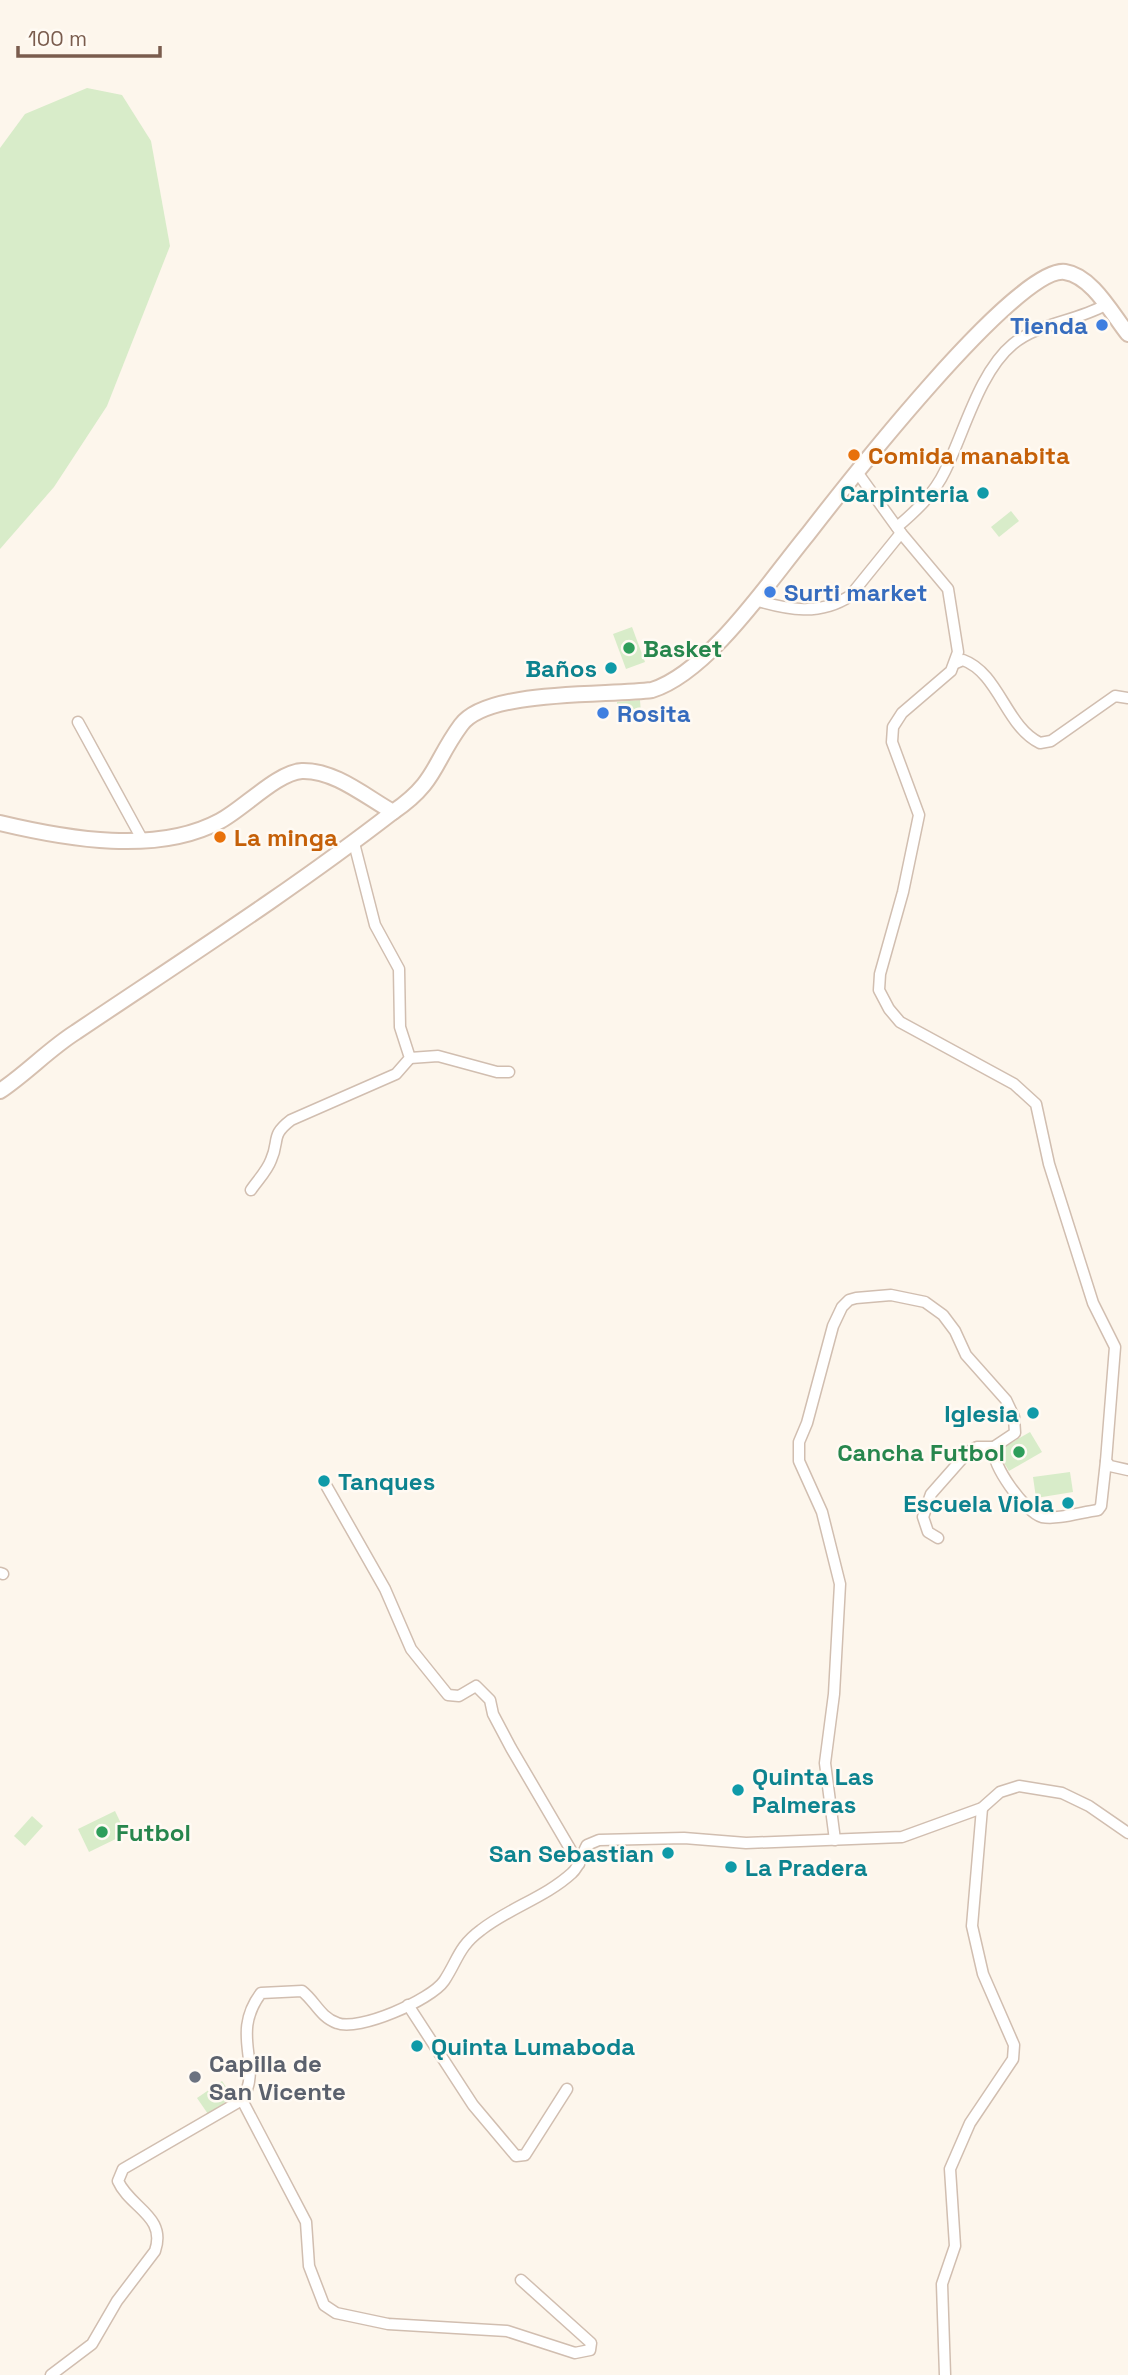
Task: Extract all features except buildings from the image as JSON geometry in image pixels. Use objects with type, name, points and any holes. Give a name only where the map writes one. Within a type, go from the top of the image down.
[{"type":"street","points":[[0,1091],[73,1033],[173,970],[413,799],[431,779],[461,724],[480,708],[571,695],[627,694],[669,685],[690,670],[755,600],[857,472],[992,319],[1045,275],[1066,272],[1090,287],[1128,334]]},
{"type":"street","points":[[755,600],[789,610],[825,608],[850,596],[899,530],[936,488],[978,398],[1010,346],[1030,332],[1082,318],[1105,305]]},
{"type":"street","points":[[857,472],[899,530],[948,589],[956,625],[956,663]]},
{"type":"street","points":[[994,1447],[994,1462],[1025,1506],[1044,1517],[1098,1510],[1101,1506],[1106,1461],[1115,1347],[1100,1319],[1086,1280],[1049,1164],[1036,1104],[1014,1084],[900,1022],[889,1009],[880,990],[880,974],[903,892],[919,815],[892,742],[893,727],[902,713],[943,679],[956,663],[963,660],[971,664],[997,692],[1016,722],[1040,743],[1051,741],[1115,696],[1128,698]]},
{"type":"street","points":[[78,722],[142,839]]},
{"type":"street","points":[[0,823],[104,842],[203,829],[251,802],[283,777],[304,771],[324,774],[393,812]]},
{"type":"street","points":[[354,843],[375,925],[399,969],[400,1027],[410,1058]]},
{"type":"street","points":[[251,1190],[271,1160],[274,1138],[279,1129],[291,1120],[396,1074],[410,1058],[438,1056],[498,1072],[509,1072]]},
{"type":"street","points":[[835,1840],[825,1763],[834,1695],[839,1584],[822,1512],[799,1461],[799,1443],[807,1423],[833,1326],[849,1300],[902,1296],[925,1302],[943,1315],[956,1331],[966,1355],[1006,1400],[1014,1417],[1015,1433],[994,1447],[977,1447],[968,1452],[931,1494],[923,1517],[928,1532],[938,1538]]},
{"type":"street","points":[[1106,1461],[1110,1466],[1128,1470]]},
{"type":"street","points":[[327,1487],[385,1589],[411,1649],[448,1695],[459,1696],[476,1686],[490,1700],[493,1713],[511,1748],[579,1864]]},
{"type":"street","points":[[51,2375],[92,2344],[117,2301],[158,2242],[150,2215],[120,2186],[118,2181],[122,2169],[242,2100],[249,2084],[251,2070],[245,2046],[246,2024],[252,2004],[261,1993],[302,1991],[324,2016],[344,2025],[364,2023],[408,2005],[438,1989],[464,1942],[514,1907],[552,1888],[573,1873],[587,1845],[621,1838],[746,1843],[902,1837],[982,1808],[1000,1792],[1030,1786],[1062,1793],[1089,1806],[1128,1833]]},
{"type":"street","points":[[945,2375],[942,2284],[955,2246],[950,2169],[970,2123],[1013,2059],[1014,2045],[983,1974],[972,1926],[982,1808]]},
{"type":"street","points":[[408,2005],[473,2105],[516,2156],[525,2155],[567,2089]]},
{"type":"street","points":[[242,2100],[306,2222],[309,2266],[314,2286],[324,2305],[335,2314],[388,2324],[507,2331],[575,2353],[590,2350],[591,2343],[521,2280]]},
{"type":"green space","points":[[87,88],[122,95],[151,141],[170,246],[107,406],[54,487],[0,549],[0,148],[25,114]]},
{"type":"green space","points":[[1011,511],[1019,521],[999,537],[991,527]]},
{"type":"green space","name":"Basket","points":[[632,627],[645,662],[626,669],[613,634]]},
{"type":"green space","points":[[640,700],[641,714],[618,716],[617,702]]},
{"type":"green space","name":"Cancha Futbol","points":[[1030,1432],[1042,1452],[1009,1471],[997,1451]]},
{"type":"green space","points":[[1070,1472],[1073,1492],[1036,1498],[1033,1477]]},
{"type":"green space","name":"Futbol","points":[[115,1811],[126,1834],[89,1852],[78,1829]]},
{"type":"green space","points":[[32,1816],[43,1826],[25,1846],[14,1836]]},
{"type":"green space","points":[[222,2081],[233,2097],[208,2114],[197,2098]]},
{"type":"place","name":"Tienda","points":[[1102,325]]},
{"type":"place","name":"Comida manabita","points":[[854,455]]},
{"type":"place","name":"Carpinteria","points":[[983,493]]},
{"type":"place","name":"Surti market","points":[[770,592]]},
{"type":"place","name":"Basket","points":[[629,648]]},
{"type":"place","name":"Baños","points":[[611,668]]},
{"type":"place","name":"Rosita","points":[[603,713]]},
{"type":"place","name":"La minga","points":[[220,837]]},
{"type":"place","name":"Iglesia","points":[[1033,1413]]},
{"type":"place","name":"Cancha Futbol","points":[[1019,1452]]},
{"type":"place","name":"Tanques","points":[[324,1481]]},
{"type":"place","name":"Escuela Viola","points":[[1068,1503]]},
{"type":"place","name":"Quinta Las Palmeras","points":[[738,1790]]},
{"type":"place","name":"Futbol","points":[[102,1832]]},
{"type":"place","name":"San Sebastian","points":[[668,1853]]},
{"type":"place","name":"La Pradera","points":[[731,1867]]},
{"type":"place","name":"Quinta Lumaboda","points":[[417,2046]]},
{"type":"place","name":"Capilla de San Vicente","points":[[195,2077]]}]
